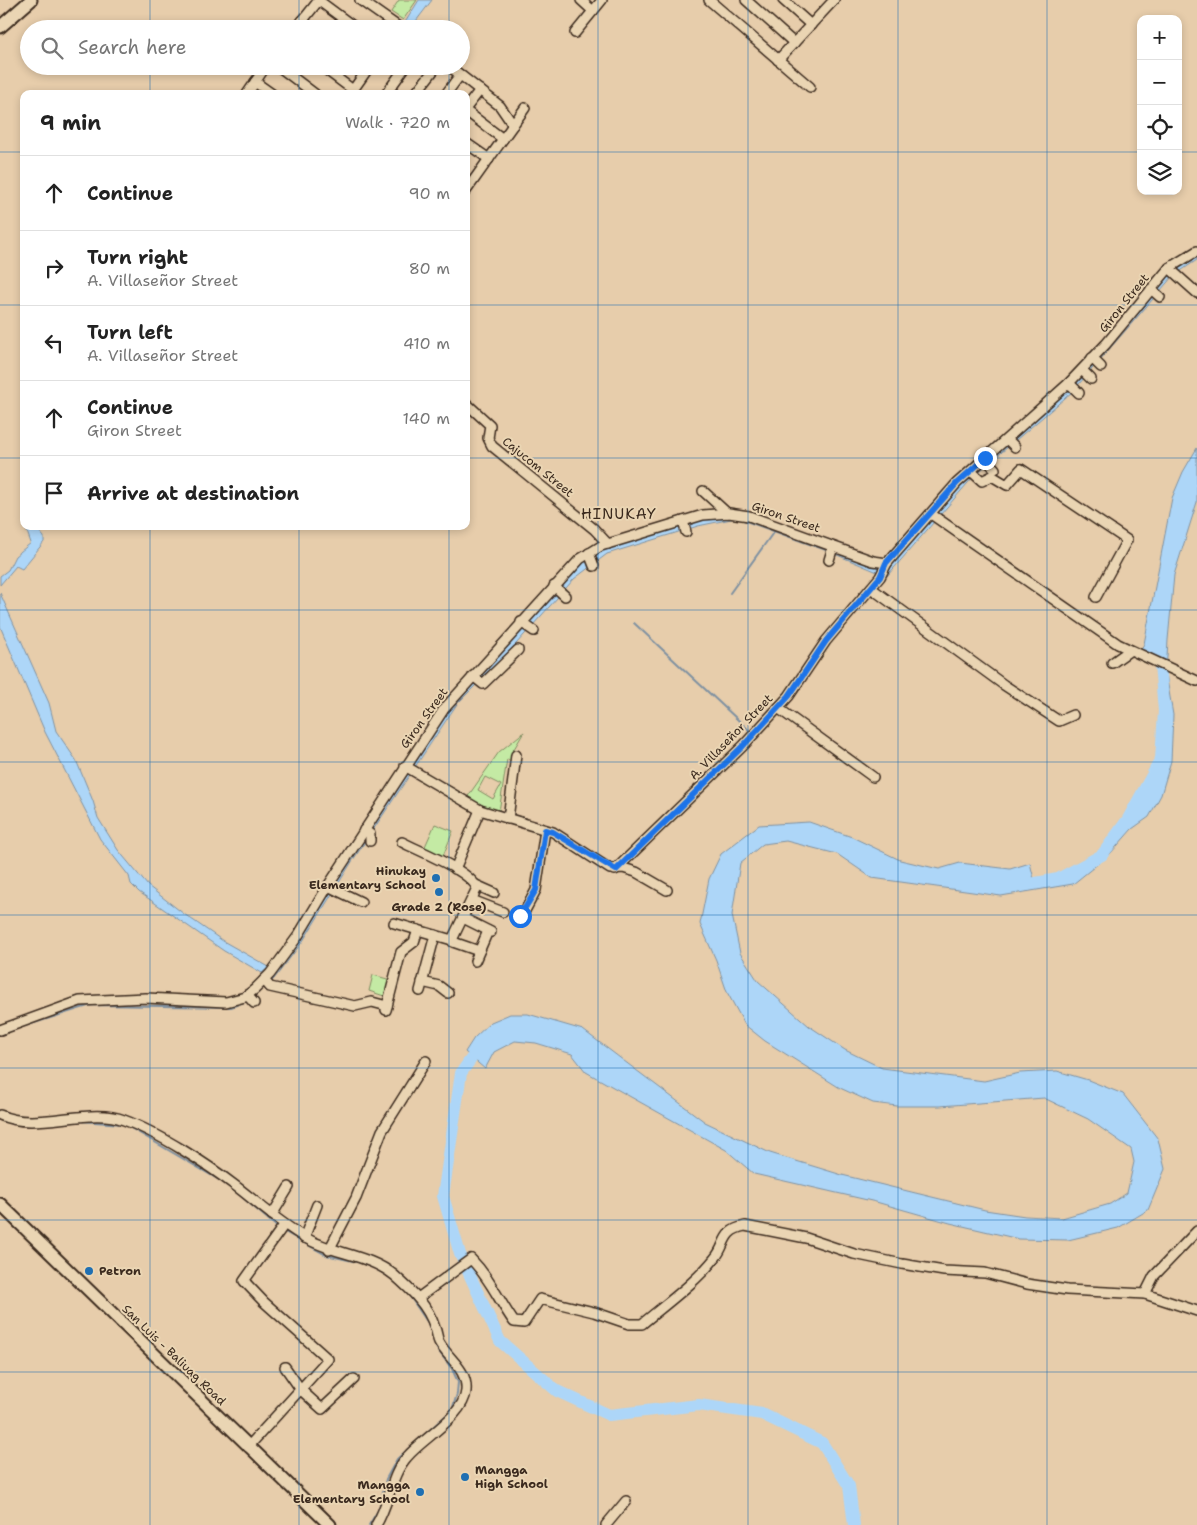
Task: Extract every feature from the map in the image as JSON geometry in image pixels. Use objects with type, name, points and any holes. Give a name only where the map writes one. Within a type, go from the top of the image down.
[{"type":"main road","points":[[0,27],[31,0]]},
{"type":"main road","name":"San Luis - Baliuag Road","points":[[0,1204],[330,1525]]},
{"type":"street","points":[[303,20],[318,0],[345,20]]},
{"type":"street","points":[[360,0],[387,20]]},
{"type":"street","points":[[581,0],[593,11]]},
{"type":"street","points":[[575,33],[602,0]]},
{"type":"street","points":[[709,0],[810,87]]},
{"type":"street","points":[[746,0],[794,43]]},
{"type":"street","points":[[783,0],[811,25]]},
{"type":"street","points":[[778,60],[831,4],[820,0]]},
{"type":"street","points":[[250,90],[260,75]]},
{"type":"street","points":[[290,75],[310,90]]},
{"type":"street","points":[[333,75],[353,90]]},
{"type":"street","points":[[357,90],[364,75]]},
{"type":"street","points":[[389,90],[400,75]]},
{"type":"street","points":[[419,90],[430,75]]},
{"type":"street","points":[[449,90],[460,75],[500,106],[513,125]]},
{"type":"street","points":[[255,82],[266,90]]},
{"type":"street","points":[[470,104],[480,90]]},
{"type":"street","points":[[470,178],[489,159],[525,108]]},
{"type":"street","points":[[470,113],[503,139]]},
{"type":"street","points":[[470,146],[489,159]]},
{"type":"street","name":"Giron Street","points":[[883,570],[986,459],[1010,443],[1070,384],[1086,373],[1172,271],[1197,251]]},
{"type":"street","points":[[1172,271],[1197,293]]},
{"type":"street","points":[[1070,384],[1079,393]]},
{"type":"street","name":"Cajucom Street","points":[[470,407],[490,425],[488,438],[492,446],[594,529],[608,544]]},
{"type":"street","points":[[986,459],[995,469]]},
{"type":"street","points":[[973,473],[982,481],[992,476],[1007,485],[1021,469],[1127,540],[1096,597]]},
{"type":"street","points":[[702,492],[727,513]]},
{"type":"street","name":"Giron Street","points":[[248,995],[268,980],[332,888],[368,834],[444,709],[527,626],[589,554],[608,544],[625,544],[684,525],[703,515],[727,513],[760,520],[831,552],[882,564],[883,570]]},
{"type":"street","points":[[934,516],[1134,653],[1197,681]]},
{"type":"street","points":[[589,554],[594,566]]},
{"type":"street","name":"A. Villaseñor Street","points":[[616,870],[743,746],[789,696],[826,641],[883,570]]},
{"type":"street","points":[[870,588],[1004,685],[1059,722],[1073,715]]},
{"type":"street","points":[[476,678],[483,684],[518,650]]},
{"type":"street","points":[[1112,663],[1134,653]]},
{"type":"street","points":[[778,708],[873,776]]},
{"type":"street","points":[[508,819],[516,755]]},
{"type":"street","points":[[408,768],[480,810],[553,832],[616,870],[623,868],[636,872],[667,890]]},
{"type":"street","points":[[455,869],[480,810]]},
{"type":"street","points":[[519,922],[536,890],[545,830]]},
{"type":"street","points":[[402,842],[455,869],[476,884],[494,893]]},
{"type":"street","points":[[394,923],[452,940],[472,900],[477,888],[476,884]]},
{"type":"street","points":[[332,888],[361,902]]},
{"type":"street","points":[[472,900],[503,912]]},
{"type":"street","points":[[463,918],[489,931],[475,961]]},
{"type":"street","points":[[268,980],[354,1006],[372,1002],[387,1008],[401,952],[414,942],[418,930]]},
{"type":"street","points":[[435,935],[421,986],[439,986],[448,993]]},
{"type":"street","points":[[453,942],[479,951]]},
{"type":"street","points":[[0,1030],[80,1001],[146,998],[226,1002],[248,995],[254,1003]]},
{"type":"street","points":[[329,1250],[356,1198],[382,1131],[426,1061]]},
{"type":"street","points":[[0,1114],[22,1120],[102,1117],[122,1119],[196,1160],[235,1186],[272,1215],[281,1230],[329,1250],[368,1260],[392,1274],[418,1298],[435,1328],[439,1342],[457,1364],[464,1379],[466,1391],[456,1412],[406,1458],[394,1475],[384,1512],[376,1525]]},
{"type":"street","points":[[272,1215],[289,1186]]},
{"type":"street","points":[[304,1238],[317,1205]]},
{"type":"street","points":[[418,1298],[471,1259],[493,1285],[502,1304],[514,1322],[524,1324],[540,1299],[594,1312],[629,1324],[642,1324],[717,1257],[724,1238],[729,1236],[735,1228],[745,1226],[806,1238],[854,1254],[944,1271],[985,1273],[1027,1284],[1067,1290],[1145,1294],[1197,1311]]},
{"type":"street","points":[[248,1446],[328,1359],[264,1302],[244,1281],[281,1230]]},
{"type":"street","points":[[1145,1294],[1154,1276],[1197,1231]]},
{"type":"street","points":[[285,1368],[301,1390],[322,1409],[354,1379]]},
{"type":"street","points":[[606,1525],[626,1501]]},
{"type":"green space","points":[[399,0],[417,0],[403,20],[391,12]]},
{"type":"green space","points":[[524,732],[514,749],[513,762],[507,759],[499,812],[466,799],[499,752]],"holes":[[[485,777],[501,785],[493,799],[478,790]]]},
{"type":"green space","points":[[435,824],[453,831],[441,861],[423,851]]},
{"type":"green space","points":[[373,975],[391,980],[387,997],[369,991]]},
{"type":"water","points":[[419,0],[432,0],[417,20],[407,20]]},
{"type":"water","points":[[1197,255],[1197,260],[1173,276],[1072,392],[974,476],[887,576],[830,552],[736,518],[698,526],[607,554],[574,579],[508,653],[457,704],[353,860],[303,941],[271,982],[269,979],[439,719],[576,566],[598,549],[692,521],[733,516],[886,567],[969,476],[1004,445],[1170,272]]},
{"type":"water","points":[[1197,448],[1197,502],[1174,575],[1168,640],[1166,673],[1173,715],[1171,761],[1161,795],[1149,817],[1132,829],[1110,854],[1073,884],[1001,896],[872,878],[837,854],[786,841],[763,844],[740,863],[732,915],[740,953],[758,981],[809,1026],[845,1050],[882,1068],[984,1081],[1020,1073],[1057,1071],[1088,1080],[1123,1094],[1158,1139],[1165,1169],[1148,1210],[1118,1228],[1068,1240],[1019,1239],[950,1223],[876,1202],[754,1174],[726,1150],[586,1072],[572,1054],[536,1043],[515,1041],[494,1052],[485,1069],[465,1052],[474,1038],[491,1022],[510,1014],[528,1014],[583,1030],[705,1122],[770,1153],[842,1175],[985,1210],[1025,1216],[1062,1218],[1110,1204],[1127,1193],[1134,1162],[1131,1149],[1088,1119],[1044,1098],[940,1106],[897,1106],[873,1103],[840,1088],[765,1041],[745,1025],[727,992],[716,960],[700,924],[709,879],[721,854],[759,825],[809,822],[852,837],[900,860],[939,869],[960,863],[1010,869],[1030,863],[1035,883],[1058,879],[1102,855],[1128,819],[1161,759],[1164,711],[1159,661],[1139,652],[1144,644],[1172,498],[1183,472]]},
{"type":"water","points":[[26,530],[38,530],[44,537],[44,542],[22,569],[16,566],[0,585],[0,576],[8,570],[15,556],[31,543]]},
{"type":"water","points":[[0,593],[49,703],[56,731],[76,760],[98,818],[118,850],[148,886],[184,914],[223,941],[269,967],[262,973],[224,951],[139,892],[131,884],[129,876],[100,839],[45,732],[0,626]]},
{"type":"waterway","points":[[730,593],[775,530]]},
{"type":"waterway","points":[[634,623],[751,732]]},
{"type":"waterway","points":[[1019,886],[1058,879],[1102,855],[1128,819],[1161,759],[1164,711],[1159,652]]},
{"type":"waterway","points":[[252,997],[266,985]]},
{"type":"waterway","points":[[9,1031],[91,1005],[231,1007],[249,1000]]},
{"type":"waterway","points":[[481,1045],[461,1073],[443,1196],[460,1254],[500,1341],[557,1391],[609,1415],[699,1405],[762,1414],[822,1443],[849,1486],[854,1525]]},
{"type":"waterway","points":[[79,1121],[124,1124]]},
{"type":"waterway","points":[[129,1127],[226,1184]]},
{"type":"waterway","points":[[241,1196],[277,1227]]},
{"type":"waterway","points":[[283,1231],[326,1255],[362,1263]]},
{"type":"waterway","points":[[379,1271],[388,1276]]},
{"type":"waterway","points":[[369,1525],[379,1509],[386,1479],[397,1459],[452,1410],[457,1394],[458,1382],[452,1369],[437,1349],[428,1323],[407,1292]]},
{"type":"place","name":"Hinukay Elementary School","points":[[436,878]]},
{"type":"place","name":"Grade 2 (Rose)","points":[[439,892]]},
{"type":"place","name":"Petron","points":[[89,1271]]},
{"type":"place","name":"Mangga High School","points":[[465,1477]]},
{"type":"place","name":"Mangga Elementary School","points":[[420,1492]]},
{"type":"district","name":"HINUKAY","points":[[619,514]]},
{"type":"route","points":[[520,916],[536,890],[545,830],[553,832],[616,870],[743,746],[789,696],[826,641],[880,577],[886,563],[891,560],[957,483],[985,458]]}]
